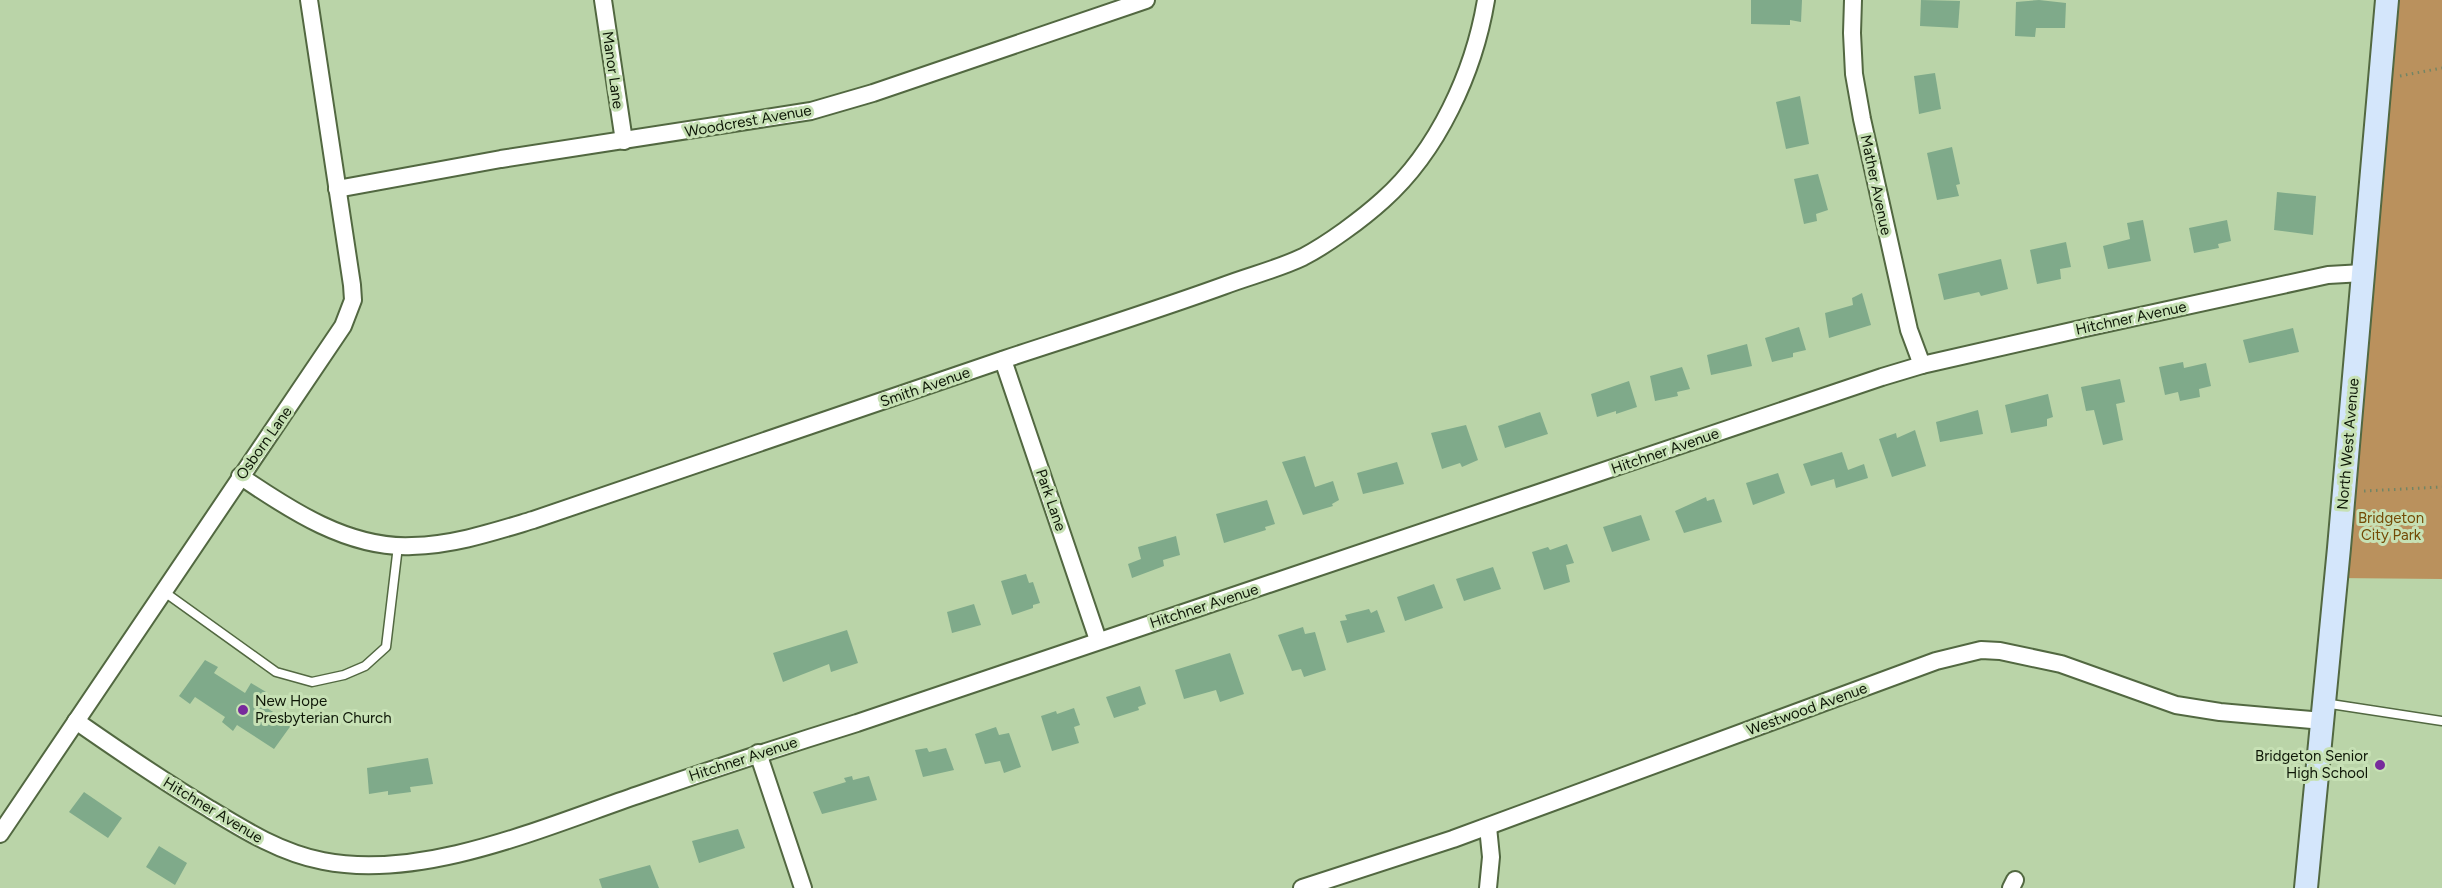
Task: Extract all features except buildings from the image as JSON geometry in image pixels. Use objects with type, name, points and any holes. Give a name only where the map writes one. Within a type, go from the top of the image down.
[{"type":"main road","name":"North West Avenue","points":[[2306,888],[2324,712],[2387,0]]},
{"type":"street","name":"Osborn Lane","points":[[0,834],[240,477],[298,395],[349,313],[352,285],[309,0]]},
{"type":"street","name":"Manor Lane","points":[[603,0],[624,141]]},
{"type":"street","name":"Woodcrest Avenue","points":[[337,189],[501,159],[811,111],[873,93],[1146,0]]},
{"type":"street","name":"Smith Avenue","points":[[240,477],[312,521],[350,536],[398,546],[442,544],[533,520],[1168,306],[1304,256],[1358,221],[1385,199],[1409,172],[1450,113],[1478,39],[1486,0]]},
{"type":"street","name":"Mather Avenue","points":[[1853,0],[1854,74],[1862,119],[1909,330],[1922,365]]},
{"type":"street","name":"Hitchner Avenue","points":[[76,721],[183,793],[266,842],[322,861],[359,864],[431,860],[480,849],[758,753],[857,723],[1098,640],[1922,365],[2317,278],[2363,273]]},
{"type":"street","name":"Park Lane","points":[[1004,360],[1098,640]]},
{"type":"street","name":"Westwood Avenue","points":[[1302,888],[1488,826],[1936,661],[1981,650],[2000,651],[2061,664],[2176,705],[2220,712],[2324,712]]},
{"type":"street","points":[[758,753],[804,888]]},
{"type":"street","points":[[1488,826],[1491,857],[1488,888]]},
{"type":"lane","points":[[163,591],[276,672],[312,682],[344,675],[365,666],[386,646],[398,546]]},
{"type":"lane","points":[[2324,712],[2442,721]]},
{"type":"path","points":[[2380,80],[2442,68]]},
{"type":"path","points":[[2344,491],[2385,492],[2442,487]]},
{"type":"green space","name":"Bridgeton City Park","points":[[2387,0],[2442,0],[2442,579],[2336,578]]},
{"type":"place","name":"New Hope Presbyterian Church","points":[[243,710]]},
{"type":"place","name":"Bridgeton Senior High School","points":[[2380,765]]}]
